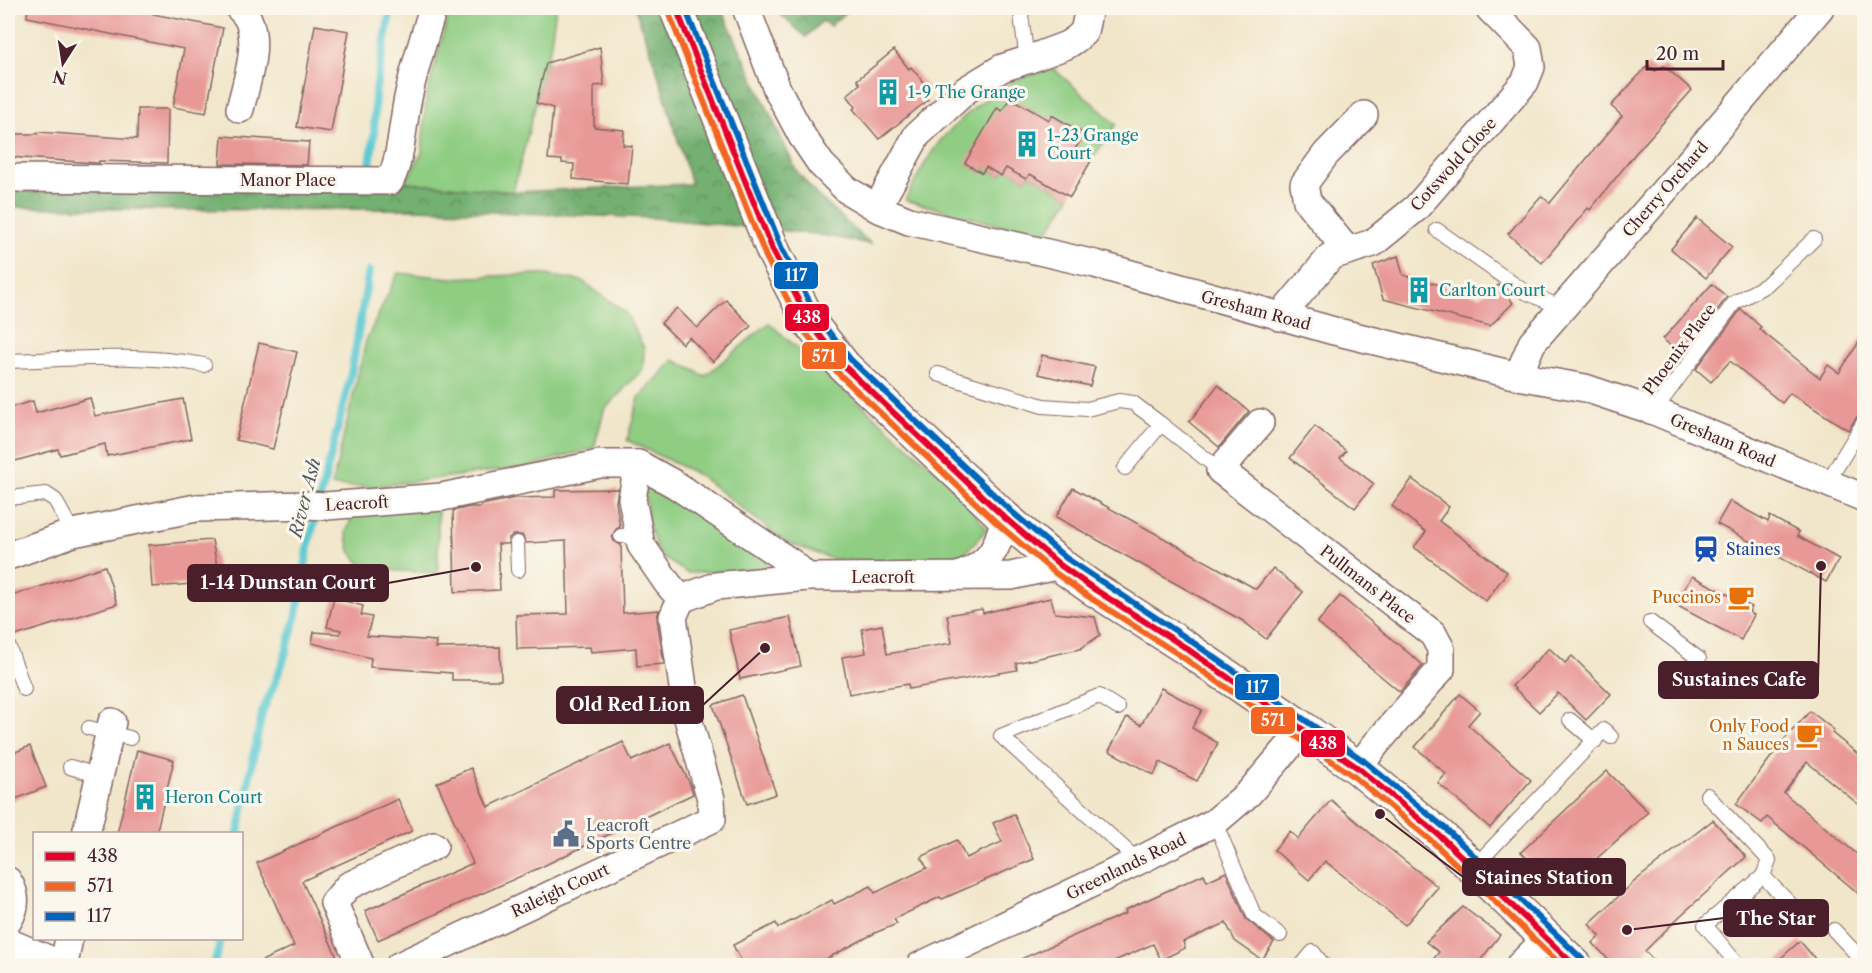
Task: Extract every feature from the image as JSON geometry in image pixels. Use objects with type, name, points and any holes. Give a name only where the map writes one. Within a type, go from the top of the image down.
[{"type":"street","points":[[239,8],[248,19],[252,38],[252,58],[240,109]]},
{"type":"street","name":"Manor Place","points":[[8,178],[390,181],[397,166],[412,75],[433,8]]},
{"type":"street","points":[[676,8],[774,253],[810,323],[844,366],[1005,518],[1060,565],[1183,646],[1358,768],[1440,836],[1576,966]]},
{"type":"street","name":"Gresham Road","points":[[746,8],[777,89],[802,136],[821,164],[847,190],[877,208],[909,221],[1095,264],[1280,317],[1518,376],[1585,388],[1654,411],[1864,498]]},
{"type":"street","points":[[877,208],[917,135],[966,90],[1002,68],[1067,45],[1076,39],[1084,32],[1089,8]]},
{"type":"street","name":"Cotswold Close","points":[[1280,317],[1331,256],[1373,243],[1416,208],[1525,82],[1531,67],[1528,48],[1489,8]]},
{"type":"street","name":"Cherry Orchard","points":[[1518,376],[1532,343],[1820,8]]},
{"type":"street","points":[[1347,250],[1307,201],[1304,184],[1326,154],[1364,115]]},
{"type":"street","points":[[1220,470],[1260,423]]},
{"type":"street","name":"Leacroft","points":[[8,556],[73,533],[196,508],[316,505],[515,490],[600,464],[638,464],[676,485],[793,564],[807,577]]},
{"type":"street","points":[[638,464],[632,499],[630,536],[640,545],[681,599]]},
{"type":"street","name":"Pullmans Place","points":[[1220,470],[1433,634],[1441,649],[1442,669],[1376,744],[1358,768]]},
{"type":"street","points":[[960,576],[978,568],[992,555],[1005,518]]},
{"type":"street","name":"Leacroft","points":[[681,599],[716,586],[807,577],[1011,576],[1060,565]]},
{"type":"street","name":"Raleigh Court","points":[[399,966],[712,819],[711,799],[687,715],[673,617],[681,599]]},
{"type":"street","name":"Greenlands Road","points":[[920,966],[1215,822],[1249,793],[1304,729]]},
{"type":"street","points":[[86,832],[110,730]]},
{"type":"street","points":[[361,966],[334,903],[348,886],[434,846]]},
{"type":"street","points":[[8,881],[15,898],[13,912],[8,921]]},
{"type":"street","points":[[1519,966],[1547,938]]},
{"type":"street","points":[[8,942],[64,965],[69,940]]},
{"type":"lane","points":[[1024,8],[1022,15],[1027,60]]},
{"type":"lane","points":[[1437,230],[1525,292],[1563,308]]},
{"type":"lane","name":"Phoenix Place","points":[[1654,411],[1734,303],[1766,285],[1814,239]]},
{"type":"lane","points":[[8,361],[135,357],[174,359],[204,365]]},
{"type":"lane","points":[[938,374],[1044,406],[1087,409],[1119,401],[1133,403],[1220,470]]},
{"type":"lane","points":[[1827,483],[1864,422]]},
{"type":"lane","points":[[1125,468],[1161,424]]},
{"type":"lane","points":[[8,498],[46,494],[55,500],[73,533]]},
{"type":"lane","points":[[517,543],[518,570]]},
{"type":"lane","points":[[1650,622],[1699,659]]},
{"type":"lane","points":[[8,645],[24,689]]},
{"type":"lane","points":[[1118,708],[1099,696],[1001,736],[1138,861]]},
{"type":"lane","points":[[1570,720],[1594,741]]},
{"type":"lane","points":[[1474,867],[1604,730],[1611,737]]},
{"type":"lane","points":[[70,767],[100,776]]},
{"type":"lane","points":[[1707,795],[1769,860],[1763,876],[1705,925],[1738,965]]},
{"type":"lane","points":[[1215,822],[1254,915],[1280,935]]},
{"type":"lane","points":[[1763,876],[1798,912]]},
{"type":"lane","points":[[1834,930],[1864,962]]},
{"type":"lane","points":[[1301,966],[1313,952],[1324,966]]},
{"type":"green space","points":[[448,8],[556,8],[550,48],[513,192],[405,182],[422,153],[426,98],[447,20]]},
{"type":"green space","points":[[635,8],[721,8],[796,170],[815,193],[871,244],[815,234],[654,218],[414,209],[183,210],[8,207],[8,190],[361,190],[405,182],[513,192],[691,184],[656,67]]},
{"type":"green space","points":[[784,8],[850,8],[830,26],[822,21],[806,37],[779,13]]},
{"type":"green space","points":[[1054,69],[1116,124],[1091,161],[1074,151],[1084,134],[1052,115],[1049,120],[1010,98],[988,137],[966,163],[982,173],[986,167],[1001,176],[1006,168],[1026,179],[1030,174],[1070,197],[1044,237],[905,200],[941,140],[965,116],[992,95],[1022,78]]},
{"type":"green space","points":[[398,273],[451,278],[539,274],[582,281],[625,312],[644,348],[643,369],[604,410],[594,448],[527,467],[370,487],[332,486],[366,341]]},
{"type":"green space","points":[[769,323],[948,481],[987,529],[964,554],[909,563],[832,559],[786,542],[699,475],[627,440],[639,398],[674,360],[705,376]]},
{"type":"green space","points":[[644,482],[684,499],[765,555],[767,569],[687,573],[659,555],[649,526]]},
{"type":"green space","points":[[438,509],[438,573],[365,569],[350,551],[346,532],[351,519],[362,511]]},
{"type":"building","points":[[28,8],[154,8],[153,14],[223,28],[206,113],[173,107],[184,49],[27,17]]},
{"type":"building","points":[[315,25],[349,31],[331,132],[297,127]]},
{"type":"building","points":[[600,47],[604,85],[594,86],[594,127],[624,130],[623,145],[632,146],[628,184],[573,179],[574,164],[548,159],[553,108],[536,103],[546,63]]},
{"type":"building","name":"1-9 The Grange","points":[[894,50],[930,90],[923,95],[928,100],[879,139],[853,109],[856,107],[847,95],[860,84],[857,80]]},
{"type":"building","points":[[1648,65],[1655,71],[1664,66],[1692,90],[1542,263],[1508,234],[1541,196],[1550,203],[1622,116],[1611,106]]},
{"type":"building","name":"1-23 Grange Court","points":[[1010,98],[1049,120],[1052,115],[1084,134],[1074,151],[1091,161],[1070,197],[1030,174],[1026,179],[1006,168],[1001,176],[986,167],[982,173],[965,163],[997,108],[1002,111]]},
{"type":"building","points":[[138,109],[168,109],[167,163],[99,161],[96,163],[8,157],[8,134],[38,134],[38,132],[137,139]]},
{"type":"building","points":[[222,136],[309,142],[307,165],[220,164]]},
{"type":"building","points":[[1697,218],[1732,247],[1706,278],[1671,249]]},
{"type":"building","name":"Carlton Court","points":[[1398,256],[1403,275],[1480,296],[1499,285],[1513,303],[1490,326],[1383,299],[1373,265]]},
{"type":"building","points":[[1712,284],[1727,297],[1683,357],[1663,339]]},
{"type":"building","points":[[726,300],[751,326],[713,362],[689,337],[682,344],[661,323],[677,308],[697,328]]},
{"type":"building","points":[[1741,309],[1761,327],[1759,329],[1820,378],[1828,365],[1839,373],[1864,334],[1864,412],[1857,417],[1848,430],[1790,393],[1782,403],[1730,361],[1711,382],[1696,369]]},
{"type":"building","points":[[259,343],[297,352],[273,449],[236,440]]},
{"type":"building","points":[[1042,355],[1095,367],[1090,386],[1038,374]]},
{"type":"building","points":[[1218,385],[1249,411],[1219,447],[1189,422]]},
{"type":"building","points":[[90,398],[95,416],[183,399],[191,439],[107,456],[105,444],[60,455],[58,449],[8,463],[8,408],[33,401],[36,413]]},
{"type":"building","points":[[1315,426],[1346,451],[1340,458],[1374,484],[1355,508],[1290,458]]},
{"type":"building","points":[[1412,479],[1449,507],[1439,521],[1507,572],[1486,601],[1414,547],[1426,532],[1392,506]]},
{"type":"building","points":[[1073,488],[1256,589],[1273,568],[1303,592],[1266,639],[1243,621],[1056,517]]},
{"type":"building","points":[[618,489],[616,502],[620,527],[612,536],[614,541],[621,545],[623,613],[659,610],[657,619],[664,664],[637,666],[636,648],[591,652],[590,647],[517,649],[516,615],[568,614],[566,541],[526,543],[522,535],[513,535],[509,538],[508,544],[498,544],[500,590],[455,592],[453,511],[481,507],[481,505],[515,498],[555,497],[555,490]]},
{"type":"building","points":[[1730,501],[1768,522],[1770,516],[1799,532],[1797,536],[1839,559],[1826,582],[1717,524]]},
{"type":"building","points":[[212,540],[220,582],[152,587],[149,545]]},
{"type":"building","points":[[105,566],[117,604],[12,637],[8,623],[8,597]]},
{"type":"building","points":[[1692,576],[1752,607],[1749,612],[1754,615],[1741,640],[1674,604]]},
{"type":"building","points":[[1340,596],[1423,665],[1400,692],[1317,623]]},
{"type":"building","points":[[334,598],[363,606],[361,615],[372,617],[367,636],[436,641],[435,648],[500,647],[501,680],[452,680],[452,673],[370,667],[371,658],[312,643],[314,632],[340,634],[341,630],[327,627]]},
{"type":"building","points":[[1051,598],[1055,613],[1095,617],[1100,635],[1080,649],[1016,663],[1017,670],[909,689],[908,684],[849,694],[842,657],[866,653],[862,629],[882,625],[887,654],[952,643],[947,615],[982,609],[983,613]]},
{"type":"building","points":[[790,617],[801,666],[740,679],[729,630]]},
{"type":"building","points":[[1549,648],[1565,663],[1572,656],[1611,694],[1586,720],[1558,693],[1539,712],[1512,686]]},
{"type":"building","points":[[1161,688],[1202,710],[1192,728],[1218,743],[1197,781],[1160,762],[1154,775],[1109,751],[1127,717],[1141,725]]},
{"type":"building","points":[[1460,694],[1480,711],[1468,725],[1531,780],[1490,828],[1438,783],[1446,774],[1415,747]]},
{"type":"building","points":[[742,695],[776,794],[747,804],[713,705]]},
{"type":"building","points":[[1810,711],[1834,730],[1832,733],[1864,759],[1864,809],[1807,762],[1784,793],[1864,860],[1864,898],[1767,817],[1762,823],[1736,804],[1783,741]]},
{"type":"building","points":[[623,742],[632,761],[670,743],[693,794],[539,868],[378,940],[365,911],[473,863],[437,783],[471,768],[488,807]]},
{"type":"building","points":[[30,746],[46,787],[8,802],[8,755]]},
{"type":"building","name":"Heron Court","points":[[137,750],[174,760],[156,832],[117,832]]},
{"type":"building","points":[[1607,771],[1648,812],[1560,892],[1521,852]]},
{"type":"building","points":[[398,799],[412,831],[302,881],[337,957],[317,966],[251,966],[294,946],[257,863]]},
{"type":"building","points":[[1331,800],[1438,887],[1405,925],[1325,861],[1309,880],[1274,850],[1290,831],[1298,839]]},
{"type":"building","points":[[1014,814],[1034,859],[942,899],[940,897],[894,919],[897,924],[813,966],[744,966],[733,945],[776,923],[778,928],[832,900],[834,904],[871,886],[875,893],[927,868],[921,857],[957,840],[966,858],[1002,842],[993,823]]},
{"type":"building","points":[[1713,820],[1746,857],[1645,951],[1659,966],[1614,966],[1593,943],[1600,936],[1589,924],[1635,881]]},
{"type":"building","points":[[1226,872],[1246,919],[1274,942],[1262,960],[1235,941],[1226,923],[1183,942],[1185,948],[1161,960],[1153,944],[1103,966],[1005,966],[1126,913],[1125,910],[1204,874],[1207,881]]},
{"type":"building","points":[[1463,907],[1500,935],[1476,966],[1428,966],[1439,952],[1426,942]]},
{"type":"building","points":[[1800,941],[1821,966],[1772,966]]},
{"type":"waterway","name":"River Ash","points":[[369,173],[374,135],[375,94],[391,8]]},
{"type":"waterway","name":"River Ash","points":[[238,832],[262,713],[283,662],[297,614],[309,543],[351,374],[369,271]]},
{"type":"waterway","name":"River Ash","points":[[213,966],[220,940]]},
{"type":"transit line","name":"438","points":[[676,8],[774,253],[810,323],[844,366],[1005,518],[1060,565],[1183,646],[1358,768],[1440,836],[1575,966]]},
{"type":"transit line","name":"117","points":[[685,8],[782,249],[818,318],[851,360],[1011,511],[1066,558],[1364,761],[1446,829],[1582,959]]},
{"type":"transit line","name":"571","points":[[668,11],[766,257],[802,328],[838,373],[999,525],[1054,572],[1178,654],[1352,775],[1434,843],[1562,966]]},
{"type":"place","name":"1-9 The Grange","points":[[888,92]]},
{"type":"place","name":"1-23 Grange Court","points":[[1027,144]]},
{"type":"place","name":"Carlton Court","points":[[1419,290]]},
{"type":"place","name":"Staines","points":[[1706,549]]},
{"type":"place","name":"Sustaines Cafe","points":[[1821,566]]},
{"type":"place","name":"1-14 Dunstan Court","points":[[476,567]]},
{"type":"place","name":"Puccinos","points":[[1741,597]]},
{"type":"place","name":"Old Red Lion","points":[[765,648]]},
{"type":"place","name":"Only Food n Sauces","points":[[1809,735]]},
{"type":"place","name":"Heron Court","points":[[145,797]]},
{"type":"place","name":"Staines Station","points":[[1380,814]]},
{"type":"place","name":"Leacroft Sports Centre","points":[[566,834]]},
{"type":"place","name":"The Star","points":[[1627,930]]}]
